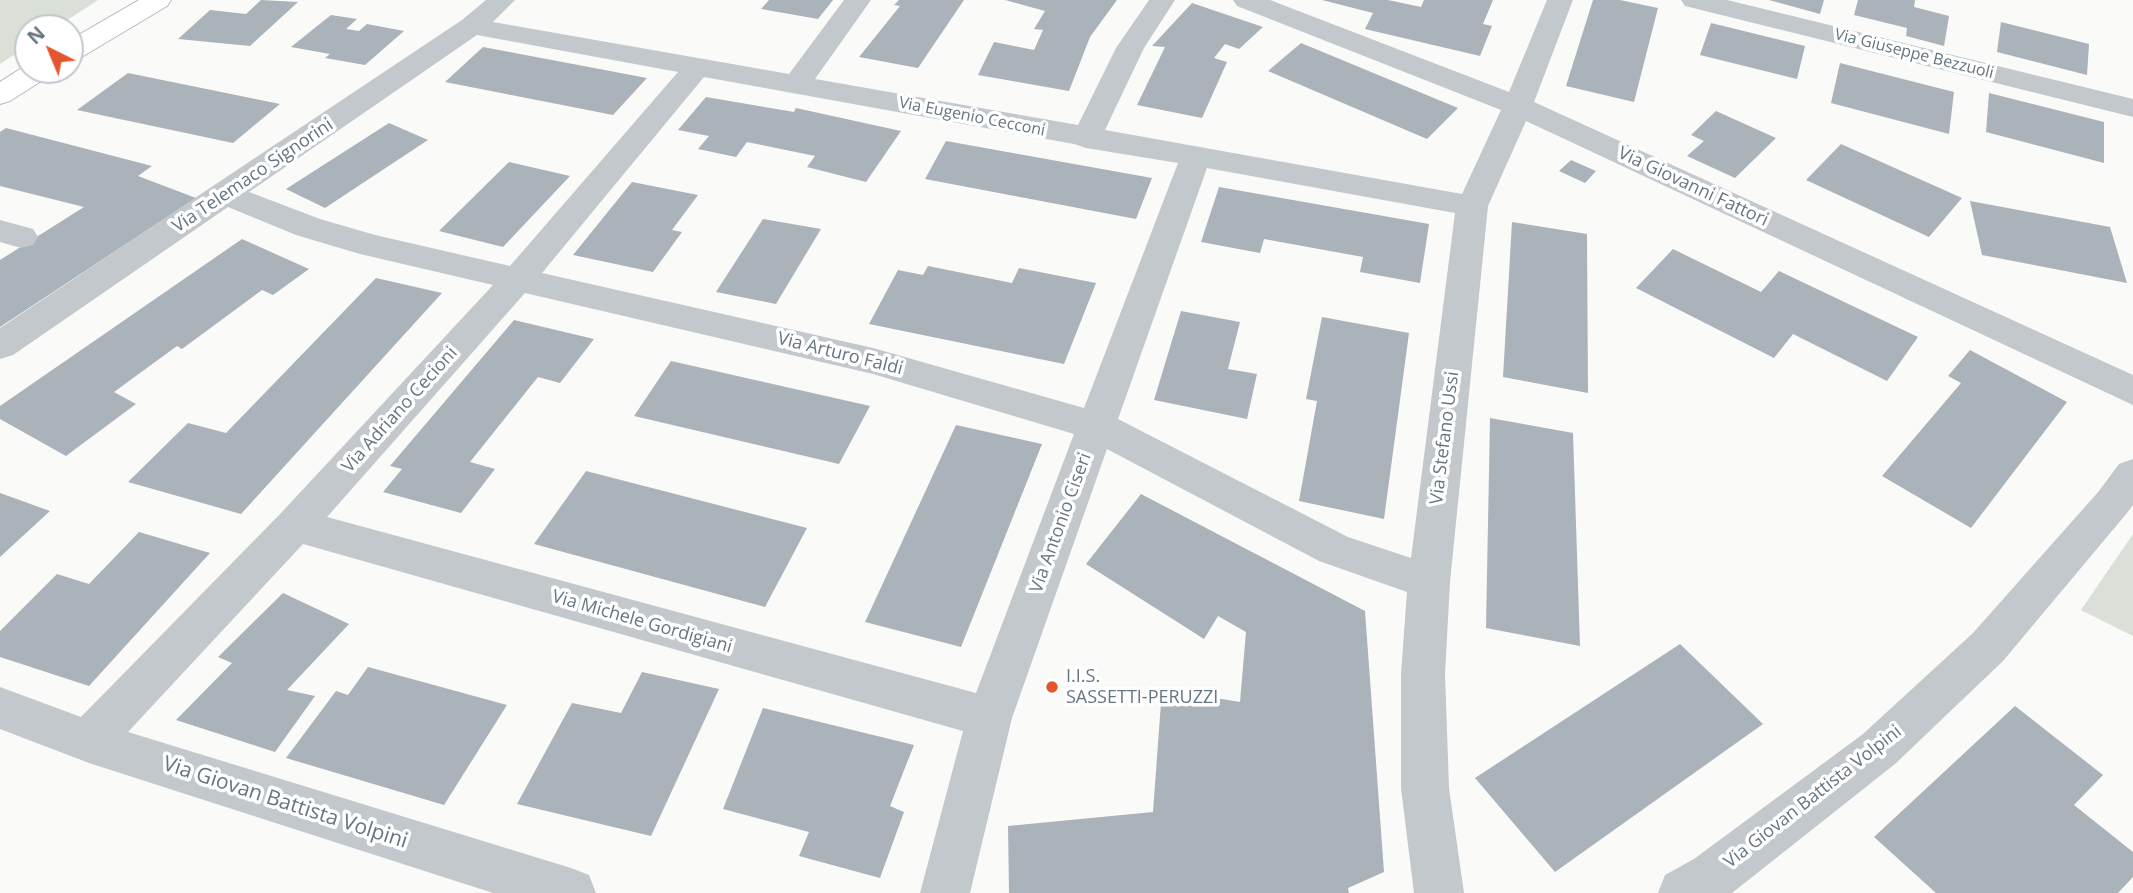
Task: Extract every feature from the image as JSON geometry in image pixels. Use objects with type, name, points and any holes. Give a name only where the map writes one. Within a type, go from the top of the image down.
[{"type":"main road","points":[[84,44],[158,0]]},
{"type":"main road","points":[[0,95],[17,84]]},
{"type":"street","name":"Via Telemaco Signorini","points":[[0,346],[472,26],[502,0]]},
{"type":"street","points":[[796,84],[858,0]]},
{"type":"street","points":[[1086,139],[1130,48],[1162,0]]},
{"type":"street","name":"Via Giovanni Fattori","points":[[1246,0],[1518,106],[2133,391]]},
{"type":"street","name":"Via Stefano Ussi","points":[[1439,893],[1425,788],[1423,674],[1429,582],[1472,206],[1518,106],[1560,0]]},
{"type":"street","name":"Via Giuseppe Bezzuoli","points":[[1695,0],[2133,108]]},
{"type":"street","name":"Via Eugenio Cecconi","points":[[472,26],[1086,139],[1472,206]]},
{"type":"street","name":"Via Adriano Cecioni","points":[[89,741],[295,525],[518,279],[698,66]]},
{"type":"street","name":"Via Antonio Ciseri","points":[[945,893],[989,718],[1195,158]]},
{"type":"street","name":"Via Arturo Faldi","points":[[226,195],[308,227],[372,246],[873,361],[1097,426],[1334,549],[1429,582]]},
{"type":"street","name":"Via Giovan Battista Volpini","points":[[1683,893],[1712,877],[1889,740],[1988,646],[2113,502],[2133,475]]},
{"type":"street","name":"Via Michele Gordigiani","points":[[295,525],[989,718]]},
{"type":"street","name":"Via Giovan Battista Volpini","points":[[0,708],[89,741],[571,893]]},
{"type":"shaded area","points":[[0,0],[98,0],[76,14],[14,14],[14,55],[0,64]]},
{"type":"shaded area","points":[[2133,534],[2133,636],[2081,610]]},
{"type":"building","points":[[261,0],[298,2],[250,46],[178,39],[210,10],[246,14]]},
{"type":"building","points":[[769,0],[833,0],[818,19],[761,9]]},
{"type":"building","points":[[899,0],[964,0],[918,68],[859,57],[900,6],[894,5]]},
{"type":"building","points":[[1005,0],[1117,0],[1090,37],[1069,91],[978,75],[994,42],[1034,50],[1043,30],[1034,29],[1045,11]]},
{"type":"building","points":[[1322,0],[1388,0],[1421,7],[1424,0],[1493,0],[1483,24],[1492,26],[1480,56],[1365,29],[1373,13]]},
{"type":"building","points":[[1593,0],[1620,0],[1658,8],[1634,102],[1566,86]]},
{"type":"building","points":[[1769,0],[1824,0],[1820,14]]},
{"type":"building","points":[[1858,0],[1915,0],[1914,7],[1949,16],[1944,46],[1906,36],[1907,28],[1854,15]]},
{"type":"building","points":[[1192,3],[1263,27],[1239,49],[1225,44],[1214,58],[1227,62],[1202,118],[1137,105],[1165,47],[1152,46]]},
{"type":"building","points":[[331,15],[357,19],[346,29],[359,31],[367,24],[404,31],[365,65],[325,58],[330,54],[291,47]]},
{"type":"building","points":[[2001,22],[2089,44],[2087,75],[1997,52]]},
{"type":"building","points":[[1711,23],[1805,46],[1797,79],[1700,55]]},
{"type":"building","points":[[1301,43],[1458,108],[1427,139],[1268,71]]},
{"type":"building","points":[[483,47],[647,78],[613,115],[445,82]]},
{"type":"building","points":[[1840,63],[1954,92],[1949,134],[1831,103]]},
{"type":"building","points":[[128,73],[280,104],[233,143],[77,110]]},
{"type":"building","points":[[1989,93],[2104,122],[2104,163],[1986,132]]},
{"type":"building","points":[[706,97],[794,112],[796,108],[901,131],[866,182],[807,167],[815,156],[747,142],[736,157],[698,149],[709,136],[678,130]]},
{"type":"building","points":[[1716,111],[1776,138],[1735,178],[1687,156],[1704,141],[1691,135]]},
{"type":"building","points":[[389,123],[428,140],[325,208],[286,189]]},
{"type":"building","points":[[6,128],[152,166],[138,176],[196,198],[0,327],[0,260],[84,207],[0,186],[0,132]]},
{"type":"building","points":[[946,141],[1152,178],[1136,219],[925,179]]},
{"type":"building","points":[[1841,144],[1962,198],[1929,237],[1806,180]]},
{"type":"building","points":[[1571,160],[1596,171],[1585,183],[1559,171]]},
{"type":"building","points":[[509,162],[570,176],[503,247],[439,231]]},
{"type":"building","points":[[632,182],[698,195],[672,230],[682,232],[653,272],[573,255]]},
{"type":"building","points":[[1219,187],[1429,224],[1420,283],[1360,272],[1363,257],[1264,239],[1260,253],[1201,242]]},
{"type":"building","points":[[1970,201],[2110,227],[2127,283],[1982,255]]},
{"type":"building","points":[[763,219],[821,229],[776,304],[716,292]]},
{"type":"building","points":[[1512,222],[1587,234],[1588,393],[1503,377]]},
{"type":"building","points":[[242,239],[309,269],[273,295],[262,290],[182,349],[177,346],[114,392],[136,404],[66,456],[0,419],[0,406]]},
{"type":"building","points":[[1673,249],[1761,292],[1779,271],[1918,337],[1887,381],[1793,334],[1774,358],[1636,288]]},
{"type":"building","points":[[928,266],[1012,283],[1019,268],[1096,283],[1064,364],[869,324],[898,270],[923,275]]},
{"type":"building","points":[[376,278],[442,293],[241,514],[128,482],[188,423],[226,433]]},
{"type":"building","points":[[1181,311],[1240,322],[1228,369],[1257,374],[1247,419],[1154,400]]},
{"type":"building","points":[[1322,317],[1409,333],[1384,519],[1299,501],[1317,401],[1306,399]]},
{"type":"building","points":[[514,320],[594,339],[560,383],[538,377],[470,462],[495,469],[461,513],[383,492],[402,469],[390,466]]},
{"type":"building","points":[[1970,350],[2067,402],[1971,528],[1882,476],[1961,383],[1948,376]]},
{"type":"building","points":[[671,361],[870,406],[839,464],[634,416]]},
{"type":"building","points":[[1490,418],[1573,433],[1580,646],[1486,628]]},
{"type":"building","points":[[956,425],[1042,444],[961,647],[865,622]]},
{"type":"building","points":[[586,471],[807,528],[765,607],[534,544]]},
{"type":"building","points":[[0,493],[50,511],[0,557]]},
{"type":"building","points":[[1141,494],[1365,611],[1384,872],[1348,888],[1349,893],[1009,893],[1008,826],[1153,812],[1162,689],[1240,702],[1246,632],[1218,616],[1204,639],[1086,564]]},
{"type":"building","points":[[139,532],[210,553],[89,686],[0,657],[0,631],[57,574],[89,584]]},
{"type":"building","points":[[283,593],[349,624],[287,690],[315,696],[275,752],[176,720],[232,663],[218,657]]},
{"type":"building","points":[[1680,644],[1763,724],[1555,872],[1475,778]]},
{"type":"building","points":[[368,667],[507,705],[444,805],[286,758],[336,691],[348,695]]},
{"type":"building","points":[[642,672],[719,689],[651,836],[517,804],[572,703],[621,713]]},
{"type":"building","points":[[2015,706],[2103,775],[2074,805],[2133,852],[2133,877],[2118,893],[1936,893],[1874,837]]},
{"type":"building","points":[[763,708],[914,745],[890,806],[904,812],[880,878],[799,856],[809,832],[723,809]]},
{"type":"place","name":"I.I.S. SASSETTI-PERUZZI","points":[[1052,687]]}]
